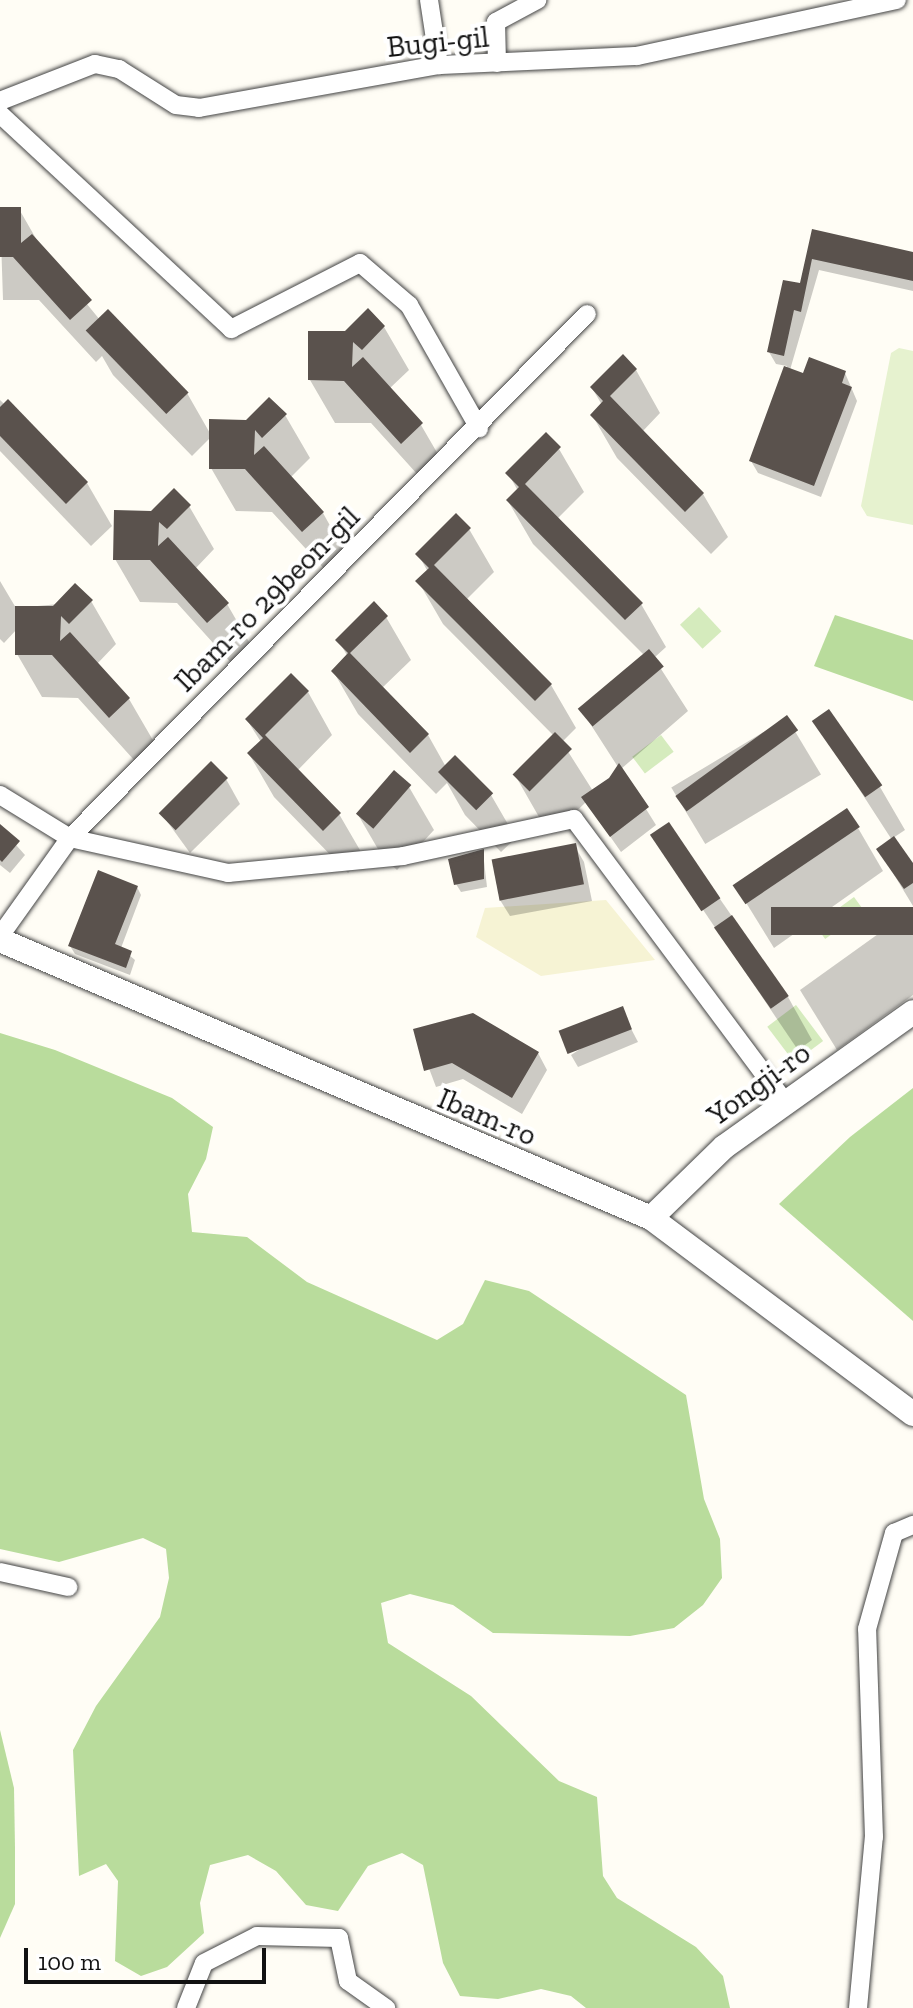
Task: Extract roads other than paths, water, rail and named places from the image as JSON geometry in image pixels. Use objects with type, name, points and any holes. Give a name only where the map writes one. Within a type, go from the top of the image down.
[{"type":"street","points":[[429,0],[439,65]]},
{"type":"street","points":[[497,63],[496,22],[537,0]]},
{"type":"street","name":"Bugi-gil","points":[[0,101],[95,64],[119,69],[176,105],[199,108],[439,65],[637,56],[897,0]]},
{"type":"street","points":[[0,114],[231,329],[360,263],[409,305],[479,428]]},
{"type":"street","name":"Ibam-ro 29beon-gil","points":[[0,938],[70,838],[479,428],[587,314]]},
{"type":"street","points":[[0,795],[70,838],[228,873],[403,856],[574,819],[786,1103]]},
{"type":"street","name":"Ibam-ro","points":[[0,938],[651,1218],[913,1414]]},
{"type":"street","name":"Yongji-ro","points":[[651,1218],[724,1147],[913,1012]]},
{"type":"street","points":[[858,2008],[874,1837],[867,1629],[894,1533],[913,1525]]},
{"type":"street","points":[[0,1572],[68,1587]]},
{"type":"street","points":[[186,2008],[204,1963],[257,1936],[339,1938],[348,1981],[386,2008]]}]
